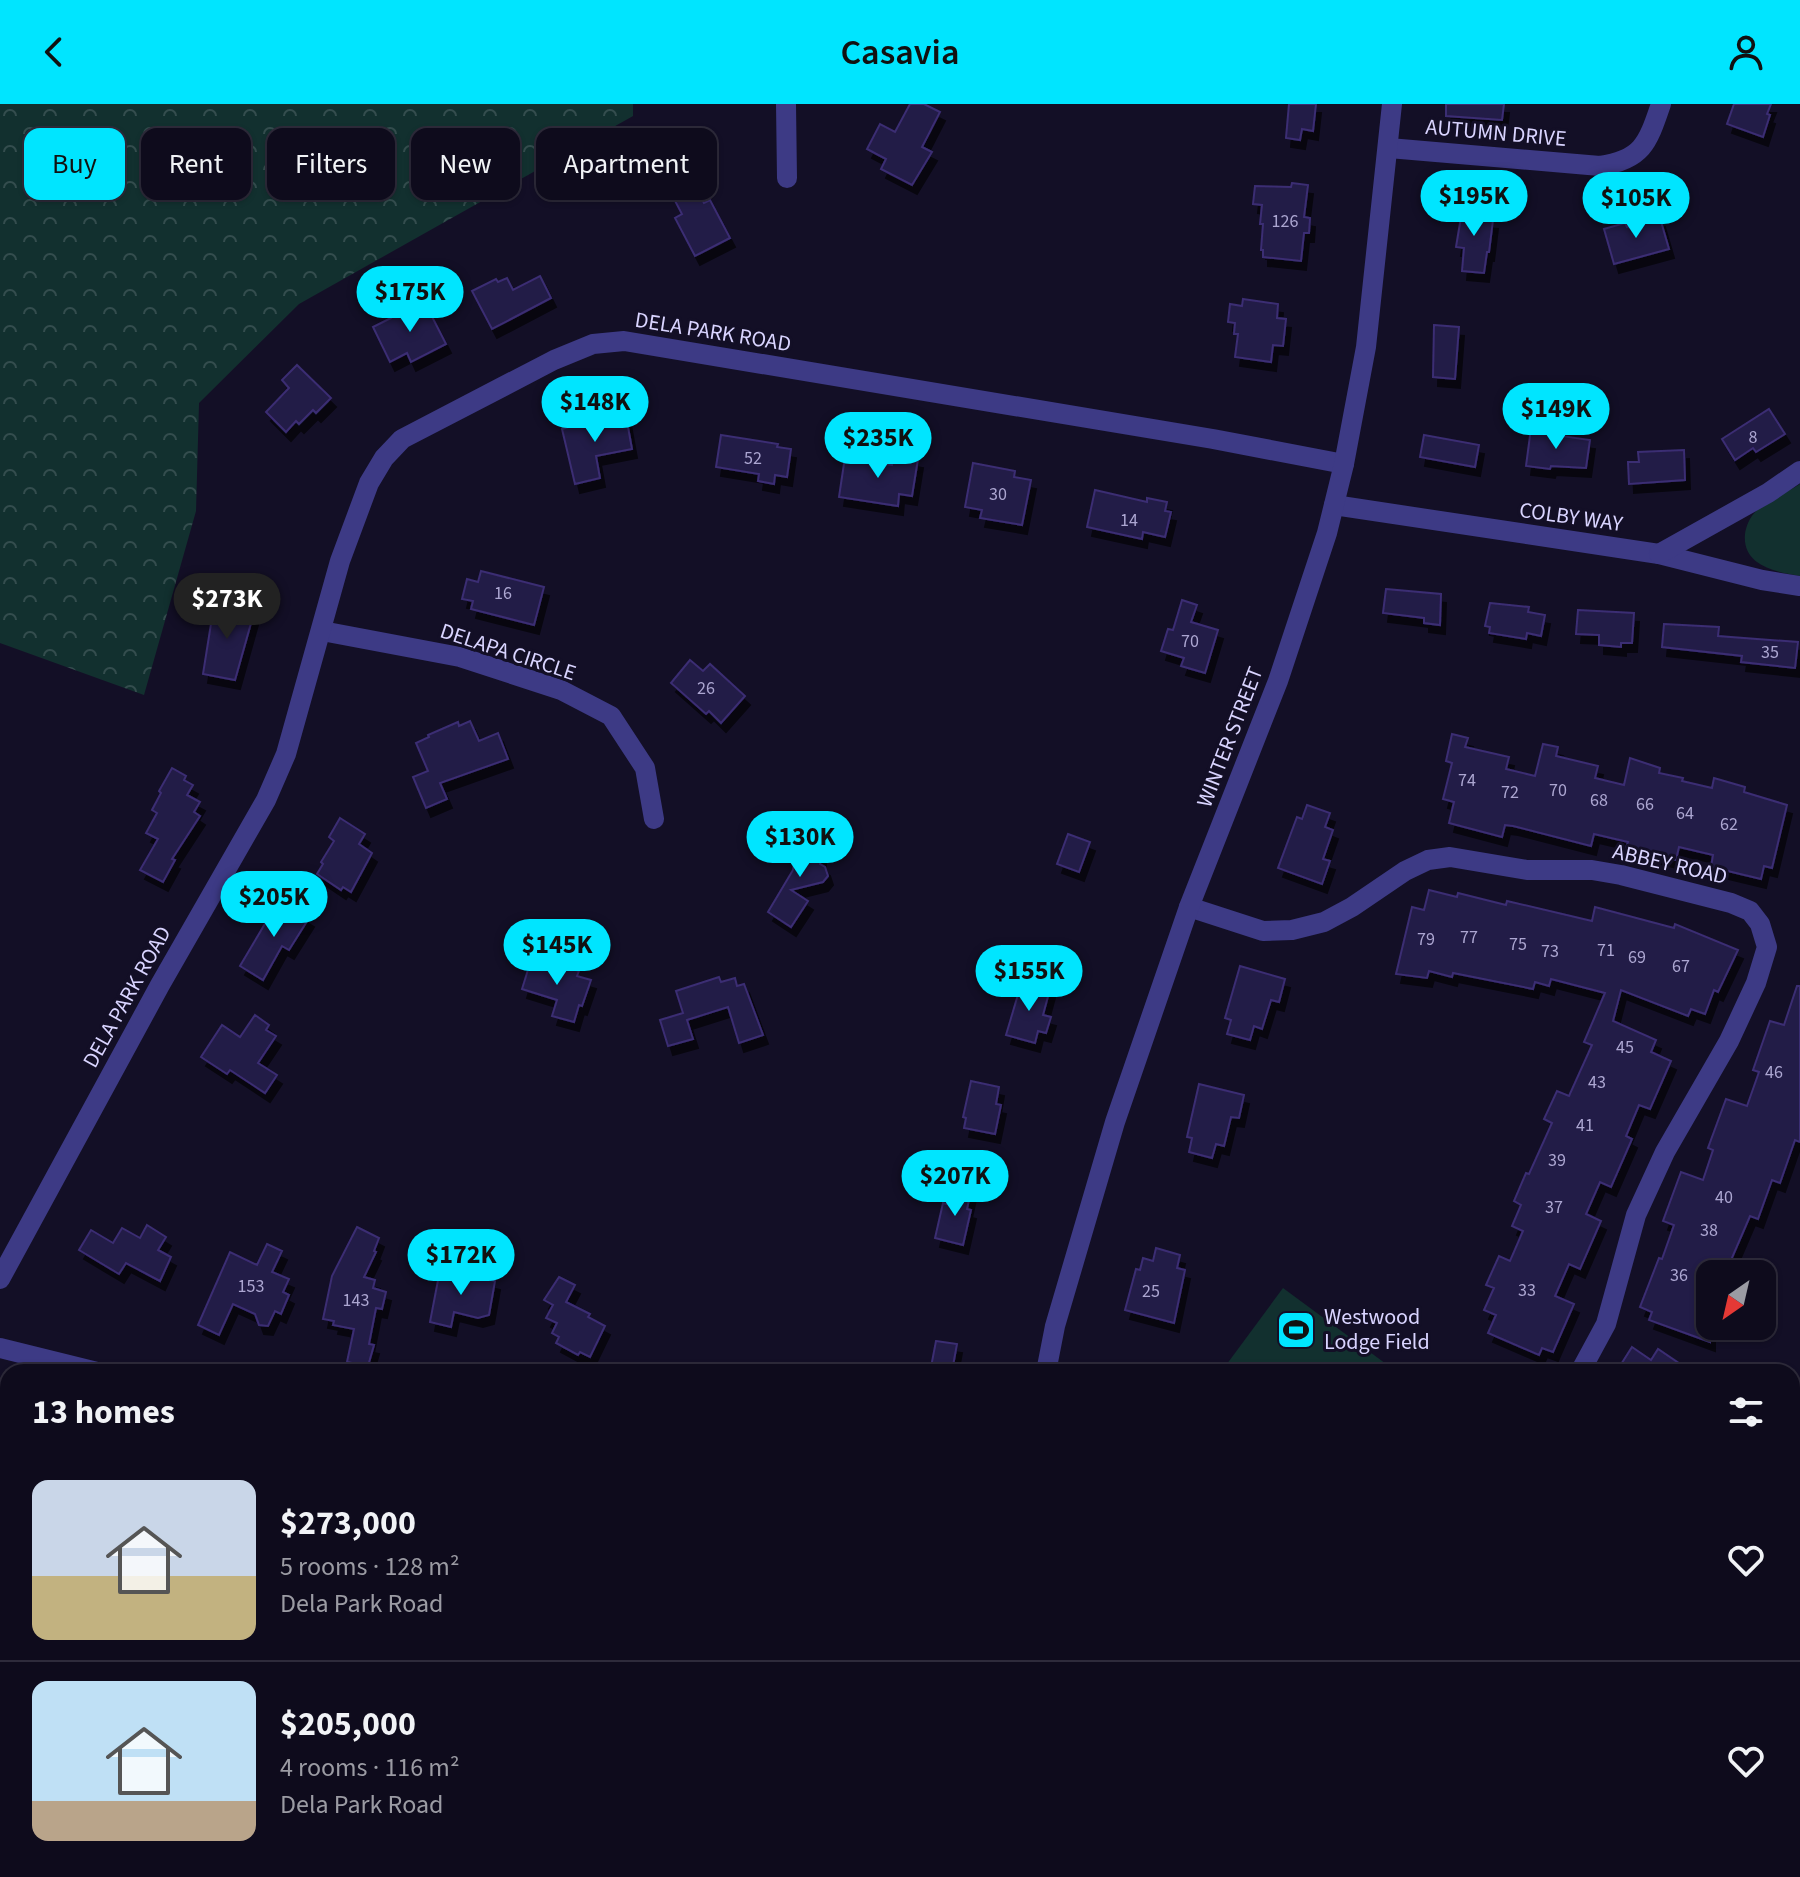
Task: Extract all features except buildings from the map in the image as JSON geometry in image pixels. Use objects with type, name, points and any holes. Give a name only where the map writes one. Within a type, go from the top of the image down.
[{"type":"street","points":[[786,104],[787,178]]},
{"type":"street","name":"WINTER STREET","points":[[1048,1364],[1055,1326],[1115,1122],[1189,907],[1278,681],[1327,533],[1344,464],[1366,347],[1392,104]]},
{"type":"street","name":"AUTUMN DRIVE","points":[[1389,148],[1600,166],[1619,164],[1636,155],[1652,132],[1661,104]]},
{"type":"street","name":"DELA PARK ROAD","points":[[0,1279],[160,985],[266,800],[286,754],[340,561],[369,483],[384,458],[402,439],[554,360],[593,344],[624,341],[1213,439],[1344,464]]},
{"type":"street","points":[[1659,554],[1768,493],[1800,471]]},
{"type":"street","name":"COLBY WAY","points":[[1334,505],[1659,554],[1762,580],[1800,586]]},
{"type":"street","name":"DELAPA CIRCLE","points":[[322,631],[460,657],[561,690],[611,716],[645,768],[654,819]]},
{"type":"street","name":"ABBEY ROAD","points":[[1189,907],[1263,931],[1292,930],[1324,922],[1428,860],[1450,857],[1527,870],[1592,870],[1621,875],[1731,903],[1750,911],[1760,924],[1767,947],[1756,983],[1729,1041],[1665,1152],[1636,1215],[1606,1324],[1584,1364]]},
{"type":"street","points":[[0,1348],[65,1364]]},
{"type":"green space","points":[[0,104],[633,104],[633,116],[612,128],[536,128],[536,171],[520,180],[520,128],[411,128],[411,200],[484,200],[299,304],[199,403],[196,511],[144,695],[0,643]]},
{"type":"green space","points":[[1800,484],[1800,576],[1762,566],[1749,554],[1745,534],[1756,511]]},
{"type":"green space","name":"Westwood Lodge Field","points":[[1283,1288],[1386,1364],[1227,1364]]},
{"type":"place","name":"Westwood Lodge Field","points":[[1296,1330]]}]
